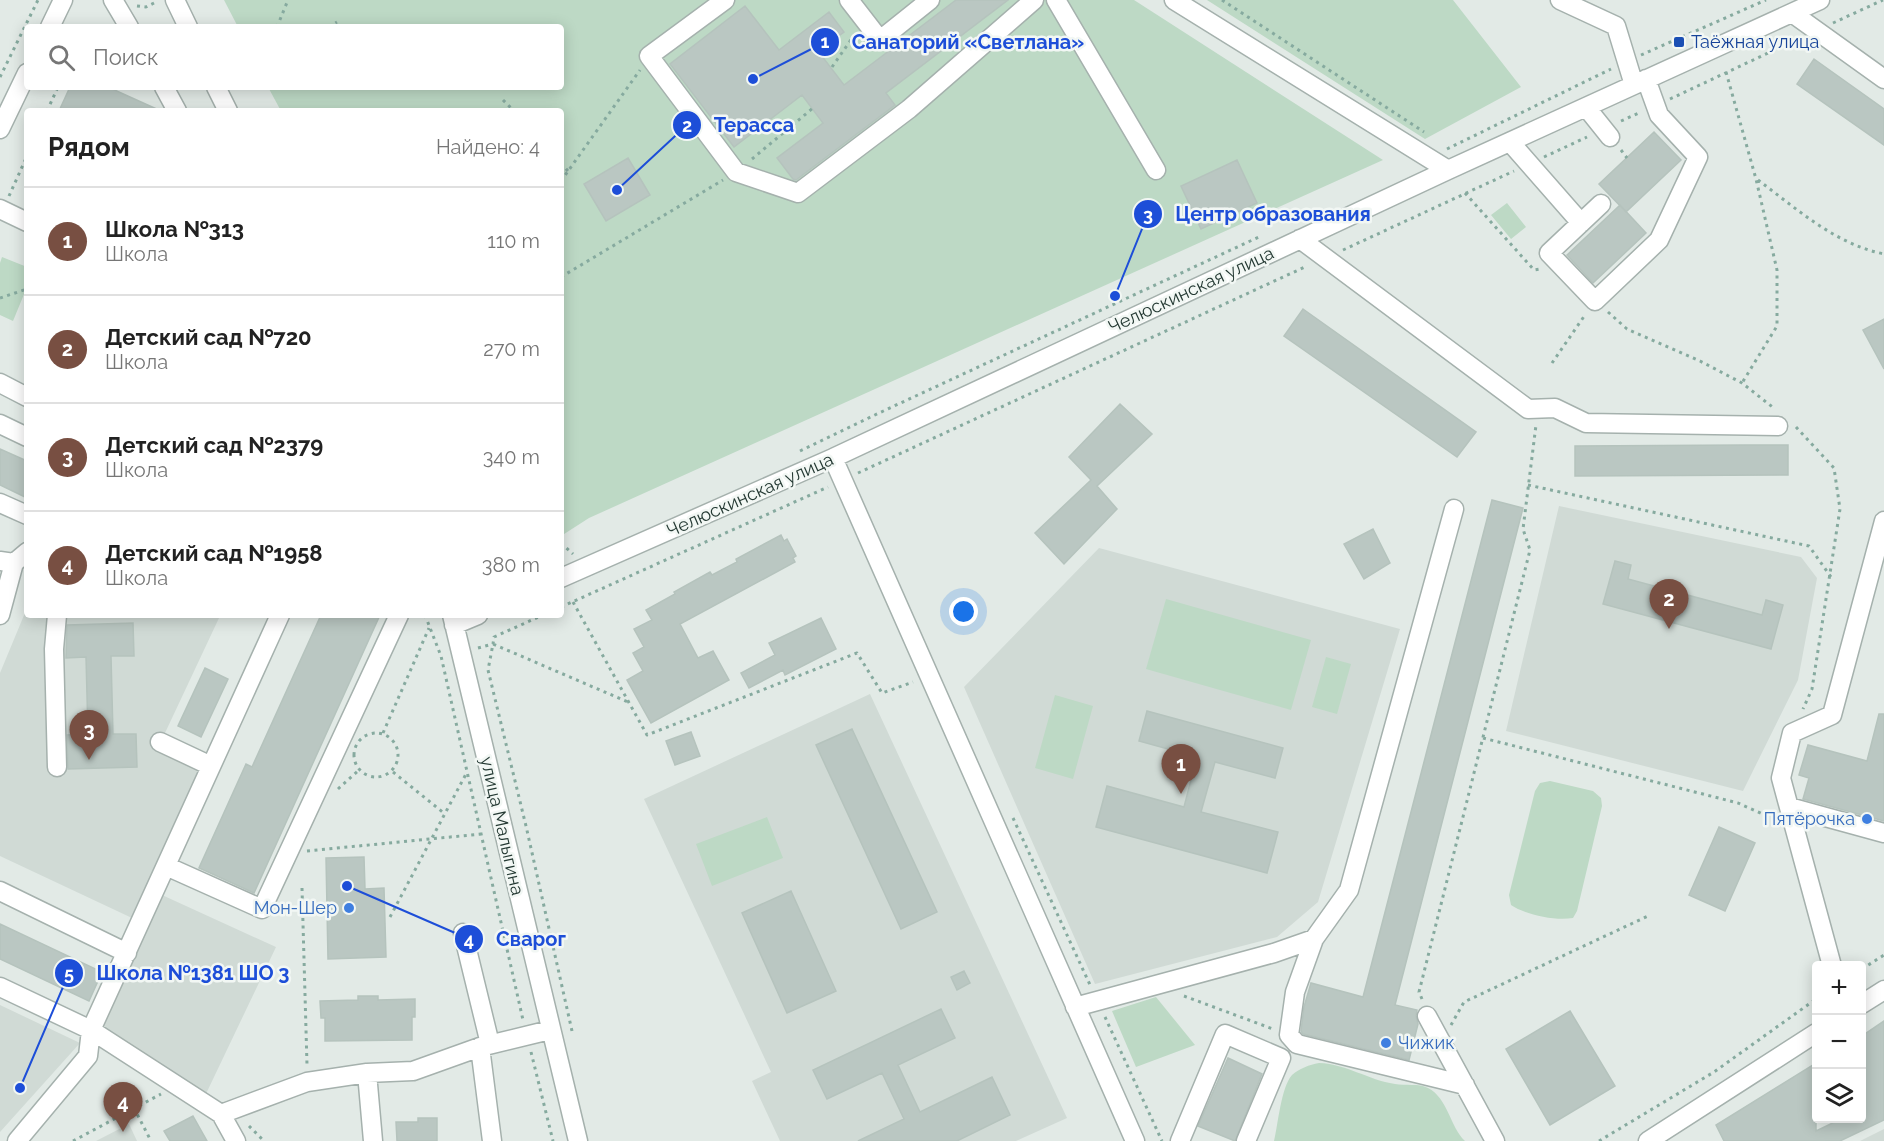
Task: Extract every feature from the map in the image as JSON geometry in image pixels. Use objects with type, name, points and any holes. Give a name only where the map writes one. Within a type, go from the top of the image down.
[{"type":"street","points":[[51,24],[63,0]]},
{"type":"street","points":[[113,0],[127,24]]},
{"type":"street","points":[[175,0],[187,24]]},
{"type":"street","points":[[725,0],[649,56],[736,172],[798,193],[909,109],[1034,0]]},
{"type":"street","points":[[849,0],[880,40],[930,0]]},
{"type":"street","points":[[1056,0],[1156,170]]},
{"type":"street","points":[[1174,0],[1448,170]]},
{"type":"street","points":[[1560,0],[1616,26],[1627,61],[1656,105],[1659,115],[1698,157],[1659,240],[1595,301],[1549,253],[1601,204]]},
{"type":"street","name":"Челюскинская улица","points":[[564,577],[832,458],[1448,170],[1820,0]]},
{"type":"street","points":[[1792,13],[1884,79]]},
{"type":"street","points":[[0,129],[24,80]]},
{"type":"street","points":[[166,90],[175,108]]},
{"type":"street","points":[[218,90],[226,108]]},
{"type":"street","points":[[1586,107],[1607,133]]},
{"type":"street","points":[[1510,142],[1581,223]]},
{"type":"street","points":[[2,210],[24,221]]},
{"type":"street","points":[[1300,239],[1528,409],[1556,408],[1586,423],[1783,420]]},
{"type":"street","points":[[0,383],[24,395]]},
{"type":"street","points":[[0,424],[24,436]]},
{"type":"street","points":[[832,458],[1135,1141]]},
{"type":"street","points":[[0,504],[24,514]]},
{"type":"street","points":[[1454,509],[1349,890],[1314,939],[1295,992],[1288,1035],[1297,1044],[1465,1085]]},
{"type":"street","points":[[1831,961],[1781,778],[1792,734],[1832,715],[1884,521]]},
{"type":"street","points":[[0,615],[14,559]]},
{"type":"street","points":[[57,618],[54,649],[57,767]]},
{"type":"street","points":[[17,1141],[88,1056],[91,1030],[211,766],[275,618]]},
{"type":"street","points":[[166,866],[262,909],[398,618]]},
{"type":"street","name":"улица Малыгина","points":[[453,620],[578,1141]]},
{"type":"street","points":[[160,742],[211,766]]},
{"type":"street","points":[[1789,807],[1884,833]]},
{"type":"street","points":[[0,891],[127,953]]},
{"type":"street","points":[[463,933],[485,1045],[492,1141]]},
{"type":"street","points":[[1076,1007],[1274,953],[1314,939]]},
{"type":"street","points":[[0,987],[91,1030],[177,1085],[221,1114],[236,1141]]},
{"type":"street","points":[[1866,1001],[1884,990]]},
{"type":"street","points":[[1427,1016],[1495,1141]]},
{"type":"street","points":[[221,1114],[307,1082],[367,1073],[413,1071],[485,1045],[550,1030]]},
{"type":"street","points":[[1180,1141],[1225,1034],[1281,1058],[1246,1141]]},
{"type":"street","points":[[1648,1141],[1812,1036]]},
{"type":"street","points":[[367,1073],[373,1141]]},
{"type":"path","points":[[26,24],[38,0]]},
{"type":"path","points":[[278,24],[288,0]]},
{"type":"path","points":[[1222,0],[1428,135]]},
{"type":"path","points":[[1429,159],[1627,61],[1766,0]]},
{"type":"path","points":[[564,606],[843,481],[1465,193],[1529,164],[1607,133],[1656,105],[1883,0]]},
{"type":"path","points":[[0,77],[24,28]]},
{"type":"path","points":[[564,177],[649,56]]},
{"type":"path","points":[[1726,72],[1756,179],[1777,270],[1777,326],[1742,383]]},
{"type":"path","points":[[48,108],[57,90]]},
{"type":"path","points":[[502,100],[511,108]]},
{"type":"path","points":[[564,276],[736,172],[813,108]]},
{"type":"path","points":[[2,210],[24,162]]},
{"type":"path","points":[[564,167],[568,171]]},
{"type":"path","points":[[1756,179],[1828,232],[1869,251],[1884,255]]},
{"type":"path","points":[[1465,193],[1534,270],[1559,264]]},
{"type":"path","points":[[0,298],[24,290]]},
{"type":"path","points":[[1552,363],[1595,301],[1628,329],[1700,361],[1742,383],[1834,468],[1840,509],[1831,577],[1812,689],[1792,734]]},
{"type":"path","points":[[1427,1016],[1419,992],[1530,550],[1523,529],[1539,408]]},
{"type":"path","points":[[1528,485],[1809,546],[1831,577]]},
{"type":"path","points":[[564,546],[579,560]]},
{"type":"path","points":[[573,602],[647,735],[857,653],[882,693],[929,676]]},
{"type":"path","points":[[426,618],[441,656],[553,1141]]},
{"type":"path","points":[[536,618],[494,637],[488,670],[572,1031]]},
{"type":"path","points":[[383,733],[429,627]]},
{"type":"path","points":[[441,656],[493,644],[628,702]]},
{"type":"path","points":[[383,733],[397,747],[398,762],[392,772],[377,778],[358,770],[354,761],[355,747],[367,734],[383,733]]},
{"type":"path","points":[[1483,738],[1738,803],[1794,828]]},
{"type":"path","points":[[392,772],[445,814]]},
{"type":"path","points":[[390,917],[467,772]]},
{"type":"path","points":[[290,852],[481,834]]},
{"type":"path","points":[[302,888],[307,1082]]},
{"type":"path","points":[[1441,1042],[1464,1002],[1648,916]]},
{"type":"path","points":[[1866,966],[1884,955]]},
{"type":"path","points":[[1156,985],[1288,1035]]},
{"type":"path","points":[[1599,1141],[1714,1072],[1812,1002]]},
{"type":"path","points":[[73,1141],[177,1085]]},
{"type":"path","points":[[134,1108],[151,1141]]},
{"type":"shaded area","points":[[1559,506],[1801,557],[1817,578],[1798,680],[1743,791],[1506,731]]},
{"type":"shaded area","points":[[1099,548],[1400,629],[1318,902],[1277,937],[1095,984],[964,687]]},
{"type":"shaded area","points":[[24,615],[24,618],[219,618],[157,750],[199,770],[132,918],[0,856],[0,673]]},
{"type":"shaded area","points":[[870,694],[1067,1118],[1016,1141],[780,1141],[752,1081],[771,1072],[644,799]]},
{"type":"shaded area","points":[[162,895],[276,947],[204,1098],[98,1031]]},
{"type":"shaded area","points":[[0,1005],[80,1043],[0,1132]]},
{"type":"shaded area","points":[[129,1124],[137,1141],[96,1141]]},
{"type":"shaded area","points":[[1884,1129],[1884,1141],[1860,1141]]},
{"type":"green space","points":[[224,0],[1134,0],[1383,160],[589,518],[564,534],[564,108],[279,108],[270,90],[564,90],[564,24],[236,24]]},
{"type":"green space","points":[[1207,0],[1453,0],[1521,87],[1425,139]]},
{"type":"green space","points":[[1507,203],[1526,227],[1511,239],[1491,215]]},
{"type":"green space","points":[[2,257],[24,266],[24,294],[13,321],[0,315]]},
{"type":"green space","points":[[1166,599],[1311,640],[1291,710],[1146,669]]},
{"type":"green space","points":[[1326,657],[1351,664],[1337,714],[1312,707]]},
{"type":"green space","points":[[1055,695],[1093,706],[1073,779],[1035,768]]},
{"type":"green space","points":[[1550,781],[1593,791],[1601,798],[1602,806],[1577,911],[1573,918],[1566,919],[1549,918],[1524,912],[1511,905],[1509,895],[1535,791],[1540,783]]},
{"type":"green space","points":[[767,817],[783,858],[712,886],[696,844]]},
{"type":"green space","points":[[1156,997],[1195,1045],[1136,1067],[1112,1011]]},
{"type":"green space","points":[[1319,1063],[1339,1066],[1385,1082],[1428,1088],[1445,1105],[1465,1141],[1274,1141],[1288,1081],[1298,1070]]},
{"type":"building","points":[[956,0],[1008,0],[886,93],[895,105],[796,180],[777,158],[823,123],[802,95],[734,147],[670,64],[745,6],[779,50],[829,12],[844,32],[818,51],[844,85]]},
{"type":"building","points":[[1814,59],[1884,109],[1884,145],[1797,84]]},
{"type":"building","points":[[69,90],[115,90],[154,108],[60,108]]},
{"type":"building","points":[[1654,132],[1681,160],[1626,212],[1599,184]]},
{"type":"building","points":[[628,158],[650,195],[606,221],[584,184]]},
{"type":"building","points":[[1237,160],[1257,203],[1201,229],[1181,186]]},
{"type":"building","points":[[1620,205],[1646,233],[1593,283],[1567,255]]},
{"type":"building","points":[[1303,309],[1476,432],[1457,457],[1284,336]]},
{"type":"building","points":[[1884,319],[1884,369],[1863,330]]},
{"type":"building","points":[[1120,404],[1152,434],[1097,486],[1117,509],[1064,564],[1035,533],[1091,480],[1069,457]]},
{"type":"building","points":[[1788,445],[1788,475],[1575,476],[1575,446]]},
{"type":"building","points":[[0,449],[24,460],[24,497],[0,485]]},
{"type":"building","points":[[1492,500],[1523,508],[1395,1005],[1417,1010],[1418,1024],[1409,1060],[1303,1034],[1301,1031],[1304,1007],[1311,983],[1363,997]]},
{"type":"building","points":[[1373,529],[1390,563],[1364,579],[1344,544]]},
{"type":"building","points":[[781,535],[784,541],[787,539],[796,556],[793,558],[795,562],[680,624],[698,658],[713,651],[729,680],[651,723],[627,680],[643,671],[633,653],[644,647],[634,629],[652,620],[646,610],[710,572],[712,575],[737,562],[736,559]]},
{"type":"building","points":[[1615,561],[1631,565],[1628,579],[1762,615],[1766,600],[1783,605],[1771,649],[1603,604]]},
{"type":"building","points":[[320,618],[379,618],[254,893],[199,868],[246,764],[252,767]]},
{"type":"building","points":[[821,618],[836,649],[785,675],[783,670],[749,688],[741,673],[775,655],[769,643]]},
{"type":"building","points":[[133,623],[134,656],[111,656],[113,734],[136,734],[137,767],[68,769],[67,735],[88,734],[86,657],[66,658],[67,625]]},
{"type":"building","points":[[205,668],[228,679],[201,737],[178,726]]},
{"type":"building","points":[[1147,711],[1283,748],[1275,778],[1215,762],[1201,812],[1278,832],[1267,873],[1096,827],[1107,786],[1184,807],[1197,757],[1139,741]]},
{"type":"building","points":[[1879,714],[1884,714],[1884,821],[1803,799],[1809,778],[1799,775],[1808,745],[1867,761]]},
{"type":"building","points":[[852,729],[937,912],[901,929],[816,745]]},
{"type":"building","points":[[691,732],[700,756],[675,765],[666,741]]},
{"type":"building","points":[[1719,827],[1755,843],[1725,911],[1689,895]]},
{"type":"building","points":[[364,857],[365,889],[384,888],[386,957],[328,959],[326,858]]},
{"type":"building","points":[[791,891],[836,991],[787,1013],[742,913]]},
{"type":"building","points":[[0,924],[102,972],[89,1001],[0,959]]},
{"type":"building","points":[[964,971],[970,983],[957,990],[951,977]]},
{"type":"building","points":[[358,996],[378,996],[378,1000],[415,999],[412,1040],[325,1041],[325,1018],[321,1018],[320,1001],[358,1000]]},
{"type":"building","points":[[941,1009],[955,1038],[898,1065],[920,1112],[992,1077],[1010,1115],[957,1141],[858,1141],[904,1119],[882,1073],[827,1099],[813,1070]]},
{"type":"building","points":[[1570,1011],[1615,1086],[1550,1125],[1506,1049]]},
{"type":"building","points":[[1884,1021],[1884,1120],[1840,1141],[1724,1141],[1716,1125],[1812,1065],[1812,1123],[1816,1123],[1816,1131],[1833,1123],[1866,1123],[1866,1033]]},
{"type":"building","points":[[1228,1058],[1262,1074],[1235,1141],[1198,1126]]},
{"type":"building","points":[[193,1116],[207,1141],[170,1141],[164,1131]]},
{"type":"building","points":[[418,1118],[437,1118],[437,1141],[397,1141],[396,1122],[418,1122]]},
{"type":"place","name":"Таёжная улица","points":[[1679,42]]},
{"type":"place","name":"Санаторий «Светлана»","points":[[753,79]]},
{"type":"place","name":"Терасса","points":[[617,190]]},
{"type":"place","name":"Центр образования","points":[[1115,296]]},
{"type":"place","name":"Детский сад №720","points":[[1669,629]]},
{"type":"place","name":"Детский сад №2379","points":[[89,760]]},
{"type":"place","name":"Школа №313","points":[[1181,794]]},
{"type":"place","name":"Пятёрочка","points":[[1867,819]]},
{"type":"place","name":"Сварог","points":[[347,886]]},
{"type":"place","name":"Мон-Шер","points":[[349,908]]},
{"type":"place","name":"Чижик","points":[[1386,1043]]},
{"type":"place","name":"Школа №1381 ШО 3","points":[[20,1088]]},
{"type":"place","name":"Детский сад №1958","points":[[123,1132]]}]
